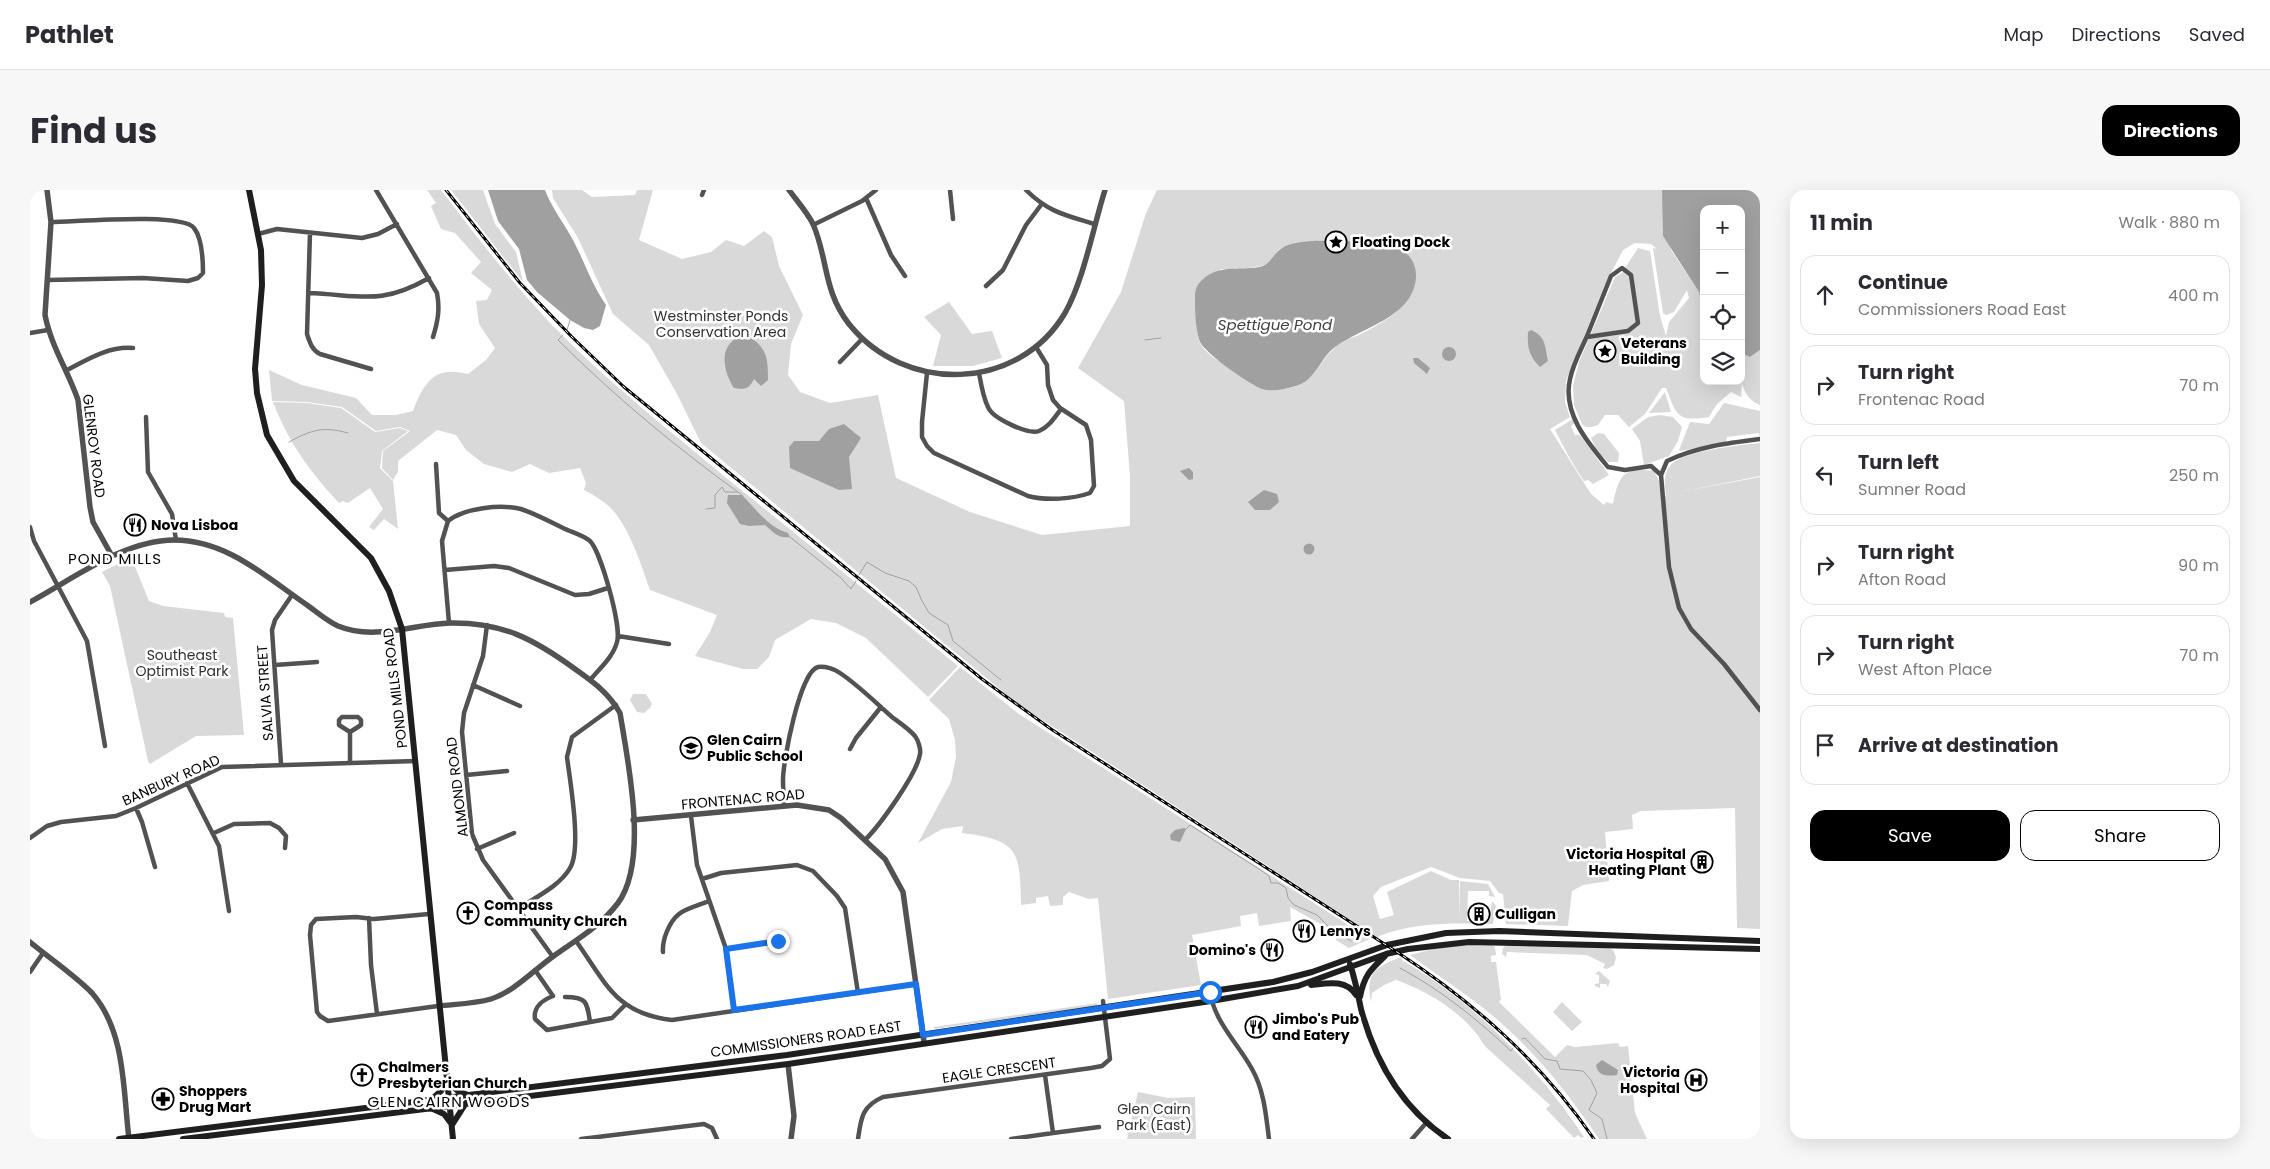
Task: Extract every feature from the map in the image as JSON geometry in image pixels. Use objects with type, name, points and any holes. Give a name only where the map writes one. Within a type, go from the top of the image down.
[{"type":"main road","name":"POND MILLS ROAD","points":[[250,190],[258,234],[262,285],[255,369],[257,393],[266,435],[294,481],[371,558],[389,591],[402,629],[438,1006],[453,1139]]},
{"type":"main road","name":"COMMISSIONERS ROAD EAST","points":[[183,1139],[425,1108],[470,1096],[786,1055],[923,1035],[1104,1004],[1210,992],[1288,979],[1382,947],[1418,938],[1467,932],[1760,941]]},
{"type":"main road","name":"COMMISSIONERS ROAD EAST","points":[[119,1139],[431,1100],[466,1104],[788,1064],[924,1042],[1211,1001],[1298,986],[1386,954],[1431,945],[1469,942],[1760,949]]},
{"type":"main road","points":[[1360,1001],[1363,985],[1370,968],[1386,954]]},
{"type":"main road","points":[[1348,959],[1374,1048],[1386,1074],[1406,1101],[1448,1139]]},
{"type":"main road","points":[[1298,986],[1333,983],[1345,984],[1353,990],[1360,1001]]},
{"type":"main road","points":[[431,1100],[437,1096],[446,1081],[458,1091],[470,1096]]},
{"type":"main road","points":[[425,1108],[438,1110],[451,1126],[466,1104]]},
{"type":"street","name":"GLENROY ROAD","points":[[47,190],[51,222],[45,316],[53,345],[67,370],[78,400],[84,466],[93,522],[112,556]]},
{"type":"street","points":[[376,190],[437,293],[440,307],[438,323],[433,337]]},
{"type":"street","points":[[702,195],[704,190]]},
{"type":"street","points":[[789,190],[813,225],[832,295],[847,321],[862,339],[894,362],[927,373],[951,375],[979,373],[1014,361],[1036,347],[1050,334],[1073,296],[1104,190]]},
{"type":"street","points":[[813,225],[866,198],[876,190]]},
{"type":"street","points":[[950,190],[953,219]]},
{"type":"street","points":[[1026,190],[1041,205],[1063,215],[1094,224]]},
{"type":"street","points":[[866,198],[891,256],[905,276]]},
{"type":"street","points":[[986,286],[1003,270],[1012,256],[1026,225],[1041,205]]},
{"type":"street","points":[[48,280],[76,281],[143,278],[188,281],[198,278],[202,273],[198,235],[194,227],[186,222],[141,218],[51,222]]},
{"type":"street","points":[[258,234],[277,230],[370,238],[397,224]]},
{"type":"street","points":[[310,233],[307,334],[312,348],[320,354],[371,369]]},
{"type":"street","points":[[1586,337],[1628,331],[1638,323],[1631,275],[1622,268],[1611,276],[1586,337],[1569,380],[1572,407],[1585,440],[1608,467],[1625,470],[1652,466],[1662,475]]},
{"type":"street","points":[[309,293],[381,298],[412,288],[429,278]]},
{"type":"street","points":[[30,333],[48,330]]},
{"type":"street","points":[[840,362],[862,339]]},
{"type":"street","points":[[67,370],[100,352],[121,347],[134,348]]},
{"type":"street","points":[[927,373],[922,437],[934,454],[1039,499],[1090,493],[1094,486],[1091,440],[1086,425],[1061,409],[1053,400],[1048,385],[1047,365],[1036,347]]},
{"type":"street","points":[[979,373],[988,408],[992,414],[1024,430],[1037,432],[1046,428],[1061,409]]},
{"type":"street","points":[[146,417],[148,472],[172,514],[176,540]]},
{"type":"street","points":[[1760,439],[1729,443],[1681,454],[1667,461],[1662,475],[1669,567],[1679,608],[1691,629],[1724,664],[1760,710]]},
{"type":"street","points":[[436,464],[439,513],[448,521]]},
{"type":"street","points":[[449,623],[442,541],[448,521],[466,510],[508,507],[535,514],[592,542],[608,588],[616,612],[618,636],[612,654],[591,679]]},
{"type":"street","points":[[30,527],[34,541],[86,641],[105,746]]},
{"type":"street","points":[[30,602],[112,556],[143,545],[176,540],[197,542],[225,550],[338,626],[364,632],[449,623],[487,625],[540,644],[591,679],[602,688],[620,713],[633,820],[634,855],[632,869],[619,901],[607,916],[576,941],[502,994],[491,999],[328,1021],[320,1016],[317,1012],[310,935],[311,925],[316,920],[322,918],[369,918],[429,914]]},
{"type":"street","points":[[445,570],[494,566],[509,568],[576,595],[590,594],[608,588]]},
{"type":"street","name":"SALVIA STREET","points":[[281,764],[272,630],[275,620],[292,595]]},
{"type":"street","name":"ALMOND ROAD","points":[[487,625],[483,656],[464,713],[462,732],[472,834],[477,848],[553,957]]},
{"type":"street","points":[[618,636],[669,644]]},
{"type":"street","points":[[275,665],[317,662]]},
{"type":"street","points":[[784,806],[783,780],[788,743],[804,687],[812,671],[818,667],[839,672],[916,737],[921,754],[891,808],[866,840]]},
{"type":"street","points":[[474,685],[520,706]]},
{"type":"street","points":[[518,909],[561,879],[570,869],[576,848],[567,757],[568,746],[572,737],[616,706]]},
{"type":"street","points":[[850,749],[864,726],[881,707]]},
{"type":"street","points":[[342,717],[358,717],[361,720],[361,725],[350,732],[340,725],[339,720],[342,717]]},
{"type":"street","points":[[350,732],[350,762]]},
{"type":"street","name":"BANBURY ROAD","points":[[30,838],[47,826],[54,824],[116,816],[222,766],[416,761]]},
{"type":"street","points":[[466,775],[507,772]]},
{"type":"street","points":[[187,783],[214,833],[222,858],[229,911]]},
{"type":"street","name":"FRONTENAC ROAD","points":[[633,820],[784,806],[813,806],[829,810],[841,818],[885,859],[903,892],[924,1042]]},
{"type":"street","points":[[136,808],[155,867]]},
{"type":"street","points":[[691,816],[697,865],[726,949],[734,1010]]},
{"type":"street","points":[[214,833],[234,824],[270,823],[279,828],[286,836],[285,848]]},
{"type":"street","points":[[477,848],[514,833]]},
{"type":"street","points":[[702,879],[728,872],[796,864],[812,871],[837,896],[845,908],[858,992]]},
{"type":"street","points":[[663,952],[663,944],[669,928],[679,914],[709,901]]},
{"type":"street","points":[[369,918],[370,965],[377,1014]]},
{"type":"street","points":[[726,949],[778,941],[786,936]]},
{"type":"street","points":[[576,941],[625,1005],[645,1015],[672,1020],[916,984]]},
{"type":"street","points":[[30,942],[92,994],[113,1030],[118,1047],[129,1138]]},
{"type":"street","points":[[30,972],[43,953]]},
{"type":"street","points":[[534,970],[553,996],[541,1002],[534,1014],[534,1019],[547,1030],[612,1018],[625,1005]]},
{"type":"street","points":[[1210,992],[1211,1001],[1226,1034],[1252,1069],[1261,1089],[1269,1139]]},
{"type":"street","points":[[565,997],[578,997],[584,1001],[588,1007],[590,1022]]},
{"type":"street","name":"EAGLE CRESCENT","points":[[858,1139],[865,1110],[870,1103],[883,1097],[1045,1075],[1106,1064],[1110,1059],[1104,1004]]},
{"type":"street","points":[[786,1055],[794,1116],[791,1139]]},
{"type":"street","points":[[1045,1075],[1053,1133]]},
{"type":"street","points":[[1412,1139],[1427,1122]]},
{"type":"street","points":[[581,1139],[704,1124],[712,1128],[717,1139]]},
{"type":"street","points":[[1011,1139],[1099,1127]]},
{"type":"green space","points":[[427,190],[441,190],[531,302],[602,373],[724,476],[958,666],[928,697],[866,638],[836,623],[811,619],[775,640],[769,657],[757,669],[743,669],[695,656],[710,632],[717,615],[650,590],[636,550],[622,522],[609,506],[584,490],[586,483],[580,468],[549,473],[530,464],[512,472],[484,464],[466,450],[456,435],[437,430],[398,461],[398,472],[393,480],[382,468],[383,451],[410,431],[400,427],[376,431],[342,407],[307,402],[272,401],[269,370],[302,385],[356,398],[372,415],[396,415],[413,411],[421,392],[435,376],[450,372],[468,374],[486,360],[495,348],[479,324],[476,301],[487,300],[492,290],[471,273],[481,262],[455,233],[441,229],[431,206],[436,203]]},
{"type":"green space","points":[[451,190],[483,190],[495,224],[516,252],[523,282]]},
{"type":"green space","name":"Westminster Ponds Conservation Area","points":[[552,190],[582,190],[592,197],[635,195],[637,190],[653,190],[639,240],[682,259],[711,252],[726,240],[744,246],[764,231],[772,237],[779,266],[803,315],[791,344],[788,375],[800,392],[830,403],[878,395],[896,478],[970,512],[1042,535],[1130,526],[1130,476],[1124,401],[1078,368],[1121,292],[1146,213],[1157,190],[1662,190],[1671,250],[1700,296],[1700,385],[1742,385],[1741,397],[1731,392],[1717,404],[1709,417],[1690,419],[1676,411],[1666,388],[1662,388],[1645,414],[1629,427],[1618,415],[1605,415],[1598,425],[1592,427],[1586,427],[1582,424],[1574,405],[1573,386],[1579,362],[1615,277],[1622,273],[1638,248],[1650,251],[1660,316],[1666,336],[1669,322],[1689,298],[1687,290],[1674,312],[1666,315],[1663,313],[1653,248],[1657,249],[1651,244],[1635,243],[1623,250],[1604,287],[1566,381],[1565,402],[1570,417],[1550,429],[1591,494],[1604,505],[1606,502],[1613,504],[1620,480],[1629,472],[1654,471],[1659,481],[1662,498],[1666,496],[1666,473],[1676,461],[1686,456],[1712,450],[1760,443],[1760,476],[1685,491],[1760,477],[1760,929],[1737,928],[1735,808],[1641,811],[1632,815],[1633,829],[1605,832],[1609,881],[1583,885],[1572,891],[1568,926],[1506,924],[1503,894],[1499,893],[1490,881],[1460,878],[1431,867],[1381,887],[1373,896],[1380,919],[1394,915],[1387,892],[1431,871],[1451,880],[1459,880],[1459,921],[1460,881],[1488,884],[1495,897],[1489,896],[1489,891],[1468,891],[1467,921],[1489,921],[1493,902],[1496,906],[1493,924],[1434,924],[1405,928],[1377,937],[1018,704],[701,443],[677,394],[649,345],[613,314],[578,238],[553,198]],"holes":[[[1381,238],[1408,254],[1415,273],[1415,284],[1406,303],[1389,318],[1337,345],[1313,374],[1297,386],[1273,390],[1258,387],[1212,356],[1200,343],[1196,325],[1195,294],[1221,269],[1261,266],[1270,262],[1281,248],[1300,242],[1358,241]]]},
{"type":"green space","points":[[949,302],[972,334],[992,331],[1002,358],[973,366],[933,366],[941,335],[924,317]]},
{"type":"green space","points":[[1760,350],[1760,405],[1753,402],[1743,385],[1745,385],[1745,355],[1750,357]]},
{"type":"green space","points":[[1665,392],[1671,412],[1649,413]]},
{"type":"green space","points":[[273,402],[307,403],[341,408],[375,432],[400,428],[408,431],[382,451],[380,468],[393,481],[398,529],[384,519],[374,530],[369,527],[383,509],[370,488],[348,503],[343,501],[339,503],[319,480],[293,444]]},
{"type":"green space","points":[[1724,403],[1760,411],[1760,437],[1759,433],[1727,437],[1726,442],[1679,450],[1690,422],[1709,424]]},
{"type":"green space","points":[[1660,415],[1673,417],[1682,427],[1678,441],[1669,456],[1644,465],[1640,441],[1632,429],[1648,417]]},
{"type":"green space","points":[[1573,419],[1575,423],[1571,426],[1575,435],[1580,435],[1609,475],[1593,484],[1588,480],[1584,481],[1555,430]]},
{"type":"green space","points":[[1598,433],[1604,434],[1619,453],[1618,462],[1608,462],[1596,449],[1591,438]]},
{"type":"green space","name":"Southeast Optimist Park","points":[[131,557],[149,601],[163,606],[224,613],[225,617],[233,618],[244,735],[196,736],[150,764],[148,761],[110,586],[102,572]]},
{"type":"green space","points":[[960,667],[1019,714],[1370,939],[1349,948],[1336,940],[1335,932],[1290,907],[1291,921],[1259,926],[1257,913],[1240,916],[1241,926],[1192,935],[1201,985],[1108,999],[1098,898],[1089,899],[1069,892],[1063,897],[1063,905],[1050,906],[1048,896],[1036,898],[1036,903],[1021,905],[1019,872],[1013,851],[995,840],[962,833],[963,826],[942,829],[918,843],[951,782],[956,757],[955,740],[949,719],[929,700]]},
{"type":"green space","points":[[633,694],[646,694],[652,704],[650,708],[644,713],[637,712],[630,700]]},
{"type":"green space","points":[[1490,944],[1495,947],[1496,955],[1491,956],[1491,962],[1496,962],[1501,999],[1499,1002],[1555,1057],[1567,1045],[1575,1047],[1618,1043],[1620,1047],[1628,1046],[1635,1113],[1647,1139],[1599,1139],[1574,1103],[1546,1068],[1515,1036],[1482,1007],[1410,955],[1449,945]]},
{"type":"green space","points":[[1505,946],[1608,947],[1613,950],[1616,957],[1614,965],[1607,969],[1603,968],[1605,964],[1587,955],[1507,952],[1506,957],[1502,954]]},
{"type":"green space","points":[[1401,957],[1403,961],[1429,977],[1479,1016],[1526,1062],[1584,1137],[1581,1138],[1578,1135],[1574,1138],[1546,1109],[1550,1105],[1485,1046],[1467,1023],[1435,998],[1396,980],[1372,993],[1371,1002],[1371,977],[1374,972],[1385,964]]},
{"type":"green space","points":[[1599,971],[1610,981],[1608,987],[1606,984],[1600,984],[1600,988],[1595,986],[1595,984],[1599,983],[1599,975],[1595,974]]},
{"type":"green space","points":[[1562,1002],[1582,1022],[1572,1031],[1553,1012]]},
{"type":"green space","points":[[1098,1003],[1096,1006],[934,1029],[934,1027]]},
{"type":"green space","name":"Glen Cairn Park (East)","points":[[1138,1092],[1168,1098],[1195,1097],[1196,1139],[1127,1139]]},
{"type":"water","points":[[488,190],[545,190],[606,305],[600,326],[593,330],[584,328],[570,320],[537,292],[527,280],[519,249],[498,221]]},
{"type":"water","points":[[1662,190],[1760,190],[1760,350],[1750,357],[1745,355],[1745,205],[1700,205],[1700,296],[1663,236]]},
{"type":"water","name":"Spettigue Pond","points":[[1381,238],[1400,248],[1413,262],[1416,276],[1413,290],[1407,302],[1385,319],[1335,347],[1303,383],[1279,390],[1262,389],[1228,368],[1200,342],[1195,298],[1199,283],[1208,275],[1222,270],[1259,267],[1268,263],[1280,249],[1291,244]]},
{"type":"water","points":[[1531,330],[1540,335],[1545,347],[1548,361],[1540,367],[1533,359],[1528,347],[1528,332]]},
{"type":"water","points":[[748,335],[763,349],[768,365],[768,380],[761,386],[754,379],[746,388],[734,388],[726,372],[725,356],[727,348],[731,342]]},
{"type":"water","points":[[1449,347],[1454,349],[1456,354],[1454,359],[1449,361],[1444,359],[1442,354],[1444,349]]},
{"type":"water","points":[[1413,358],[1418,358],[1430,368],[1427,374],[1414,363]]},
{"type":"water","points":[[844,424],[861,438],[849,457],[852,489],[839,490],[790,468],[789,447],[794,441],[819,441],[829,429]]},
{"type":"water","points":[[1189,468],[1193,472],[1193,479],[1189,480],[1180,471]]},
{"type":"water","points":[[1264,490],[1277,494],[1279,502],[1270,510],[1255,510],[1248,502]]},
{"type":"water","points":[[728,495],[742,495],[769,522],[788,533],[790,537],[779,536],[765,525],[749,526],[740,524],[727,503]]},
{"type":"water","points":[[1309,543],[1315,549],[1309,555],[1303,549]]},
{"type":"water","points":[[1186,829],[1180,842],[1171,840],[1170,835],[1175,830]]},
{"type":"water","points":[[1602,1060],[1618,1070],[1617,1075],[1601,1074],[1599,1072],[1596,1065]]},
{"type":"waterway","points":[[567,330],[570,320]]},
{"type":"waterway","points":[[563,335],[558,340],[601,381],[670,440],[742,495]]},
{"type":"waterway","points":[[1145,340],[1161,338]]},
{"type":"waterway","points":[[289,442],[317,430],[348,433]]},
{"type":"waterway","points":[[706,509],[715,508],[715,495],[722,487],[725,492],[737,492]]},
{"type":"waterway","points":[[790,537],[841,578],[851,589],[856,581]]},
{"type":"waterway","points":[[859,575],[867,562],[885,573],[909,581],[916,587],[929,613],[948,625],[953,641],[1001,680]]},
{"type":"waterway","points":[[1186,829],[1190,825],[1259,869],[1269,876],[1271,883],[1278,883],[1286,888],[1288,898],[1294,905],[1317,915],[1330,928],[1351,941]]},
{"type":"waterway","points":[[1400,968],[1458,1006],[1511,1051],[1513,1048]]},
{"type":"waterway","points":[[1522,1039],[1525,1038],[1545,1059],[1557,1061],[1560,1069],[1583,1071],[1591,1080],[1597,1093],[1589,1110],[1602,1119],[1607,1139]]},
{"type":"railway","points":[[446,190],[520,283],[624,387],[982,679],[1051,729],[1397,952],[1453,992],[1480,1013],[1529,1059],[1574,1111],[1594,1139]]},
{"type":"place","name":"Floating Dock","points":[[1336,242]]},
{"type":"place","name":"Veterans Building","points":[[1605,351]]},
{"type":"place","name":"Nova Lisboa","points":[[135,525]]},
{"type":"place","name":"Glen Cairn Public School","points":[[691,748]]},
{"type":"place","name":"Victoria Hospital Heating Plant","points":[[1702,862]]},
{"type":"place","name":"Compass Community Church","points":[[468,913]]},
{"type":"place","name":"Culligan","points":[[1479,914]]},
{"type":"place","name":"Lennys","points":[[1304,931]]},
{"type":"place","name":"Domino's","points":[[1272,950]]},
{"type":"place","name":"Jimbo's Pub and Eatery","points":[[1256,1027]]},
{"type":"place","name":"Chalmers Presbyterian Church","points":[[362,1075]]},
{"type":"place","name":"Victoria Hospital","points":[[1696,1080]]},
{"type":"place","name":"Shoppers Drug Mart","points":[[163,1099]]},
{"type":"district","name":"POND MILLS","points":[[115,559]]},
{"type":"district","name":"GLEN CAIRN WOODS","points":[[449,1102]]},
{"type":"route","points":[[778,941],[726,949],[734,1010],[916,984],[923,1035],[1210,992]]}]
